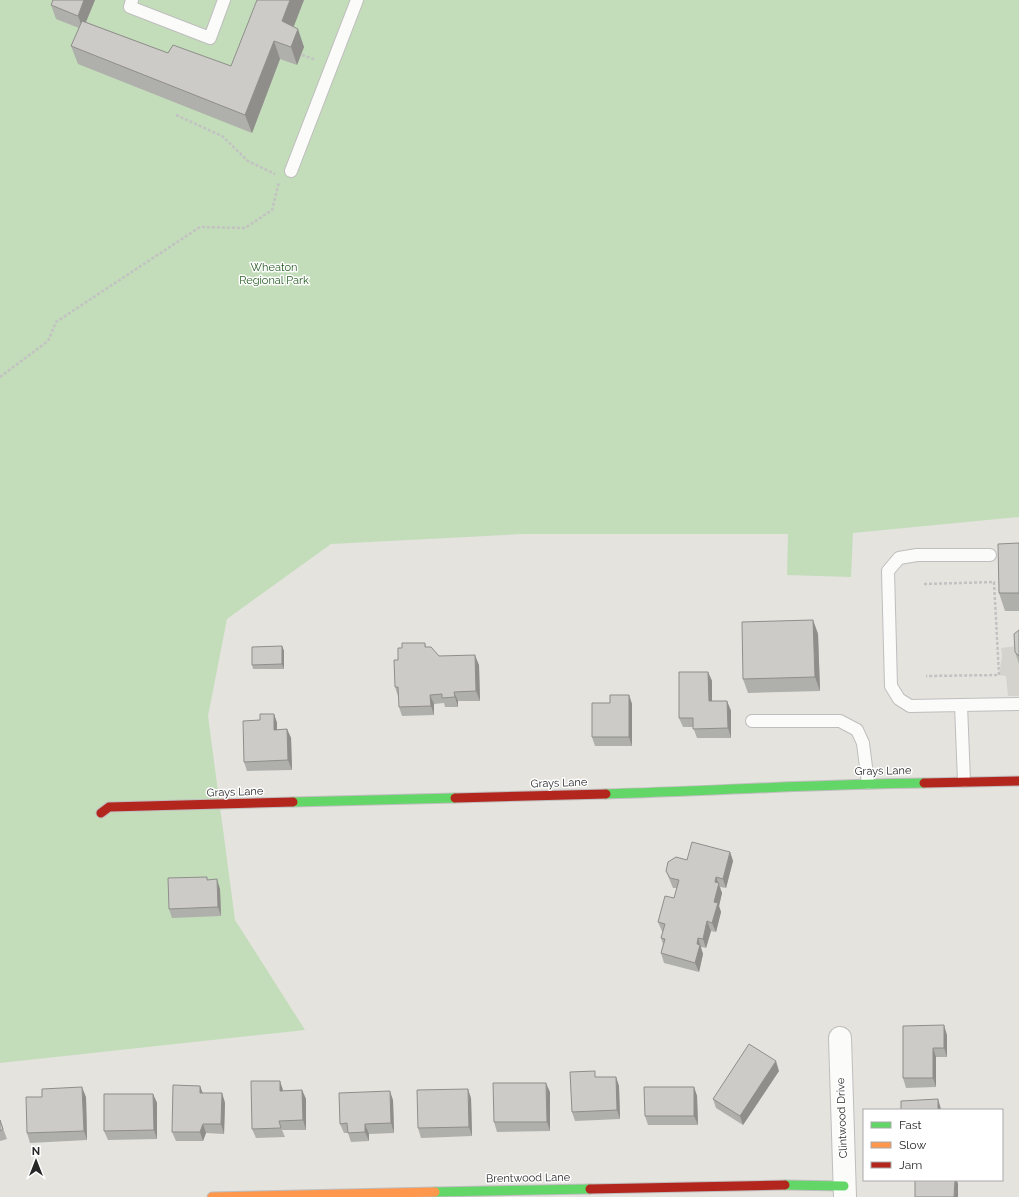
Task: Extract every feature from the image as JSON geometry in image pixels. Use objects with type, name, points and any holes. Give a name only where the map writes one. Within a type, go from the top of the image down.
[{"type":"street","name":"Grays Lane","points":[[101,813],[109,807],[713,791],[868,783],[1019,780]]},
{"type":"street","name":"Clintwood Drive","points":[[840,1038],[844,1192]]},
{"type":"street","name":"Brentwood Lane","points":[[212,1197],[750,1185],[844,1192]]},
{"type":"lane","points":[[132,0],[130,8],[210,38],[224,0]]},
{"type":"lane","points":[[291,171],[357,0]]},
{"type":"lane","points":[[990,555],[917,555],[899,558],[888,571],[891,686],[899,699],[910,706],[1019,704]]},
{"type":"lane","points":[[961,705],[964,781]]},
{"type":"lane","points":[[752,721],[840,720],[857,730],[863,743],[868,783]]},
{"type":"path","points":[[0,377],[48,341],[56,322],[200,227],[245,228],[272,210],[280,176],[248,161],[222,136],[176,115]]},
{"type":"path","points":[[924,584],[994,582],[999,675],[926,676]]},
{"type":"green space","name":"Wheaton Regional Park","points":[[0,0],[1019,0],[1019,517],[853,533],[851,577],[787,575],[788,534],[522,534],[331,544],[227,619],[208,716],[235,920],[305,1030],[0,1063]]},
{"type":"shaded area","points":[[1017,646],[1019,650],[1019,696],[1008,696],[1006,676],[999,675],[1002,656],[1001,648]]},
{"type":"building","points":[[53,0],[84,0],[78,16],[51,5]]},
{"type":"building","points":[[257,0],[290,0],[282,21],[298,29],[291,47],[274,41],[245,115],[71,46],[82,21],[168,53],[173,45],[231,66]]},
{"type":"building","points":[[1019,543],[1019,593],[999,593],[998,544]]},
{"type":"building","points":[[813,620],[815,677],[743,679],[742,622]]},
{"type":"building","points":[[1019,630],[1019,656],[1015,652],[1014,634]]},
{"type":"building","points":[[402,643],[425,643],[425,647],[431,647],[439,656],[475,655],[476,691],[454,692],[455,697],[442,698],[442,694],[430,695],[431,706],[399,707],[398,687],[395,687],[394,660],[398,660],[398,648],[402,648]]},
{"type":"building","points":[[282,646],[282,664],[252,665],[252,647]]},
{"type":"building","points":[[679,672],[708,672],[709,701],[727,701],[728,728],[693,729],[693,718],[679,718]]},
{"type":"building","points":[[610,695],[629,695],[629,737],[592,737],[592,703],[610,703]]},
{"type":"building","points":[[260,714],[274,714],[274,730],[287,729],[288,760],[244,762],[243,721],[260,720]]},
{"type":"building","points":[[692,842],[730,852],[723,879],[716,877],[715,882],[719,883],[714,902],[718,903],[712,923],[707,921],[703,939],[698,938],[697,944],[700,945],[695,963],[661,953],[665,939],[661,938],[665,924],[658,922],[665,896],[674,898],[679,880],[670,878],[666,871],[668,862],[676,857],[687,860]]},
{"type":"building","points":[[207,877],[207,880],[217,879],[218,907],[169,909],[168,878]]},
{"type":"building","points":[[944,1025],[944,1048],[933,1048],[933,1078],[903,1078],[903,1026]]},
{"type":"building","points":[[749,1044],[776,1061],[740,1116],[713,1099]]},
{"type":"building","points":[[595,1071],[595,1077],[616,1077],[617,1110],[572,1112],[570,1072]]},
{"type":"building","points":[[251,1081],[280,1081],[280,1091],[302,1090],[303,1120],[279,1121],[281,1128],[252,1129]]},
{"type":"building","points":[[493,1083],[546,1083],[547,1122],[494,1122]]},
{"type":"building","points":[[173,1085],[200,1086],[200,1093],[222,1093],[221,1124],[203,1124],[200,1132],[172,1132]]},
{"type":"building","points":[[82,1087],[84,1131],[27,1133],[26,1097],[42,1097],[42,1089]]},
{"type":"building","points":[[644,1087],[694,1087],[694,1116],[645,1116]]},
{"type":"building","points":[[468,1089],[469,1127],[418,1128],[417,1090]]},
{"type":"building","points":[[390,1091],[391,1123],[365,1124],[365,1132],[348,1133],[347,1123],[340,1124],[339,1093]]},
{"type":"building","points":[[104,1094],[153,1094],[154,1130],[104,1131]]},
{"type":"building","points":[[938,1099],[938,1109],[901,1109],[901,1101]]},
{"type":"building","points":[[0,1120],[3,1129],[0,1131]]},
{"type":"building","points":[[915,1181],[955,1181],[954,1197],[915,1197]]},
{"type":"traffic: fast","points":[[606,794],[924,783]]},
{"type":"traffic: fast","points":[[293,802],[455,798]]},
{"type":"traffic: fast","points":[[785,1185],[844,1186]]},
{"type":"traffic: fast","points":[[435,1192],[590,1189]]},
{"type":"traffic: slow","points":[[212,1197],[435,1192]]},
{"type":"traffic: jam","points":[[924,783],[1019,781]]},
{"type":"traffic: jam","points":[[455,798],[606,794]]},
{"type":"traffic: jam","points":[[101,813],[109,807],[293,802]]},
{"type":"traffic: jam","points":[[590,1189],[785,1185]]}]
